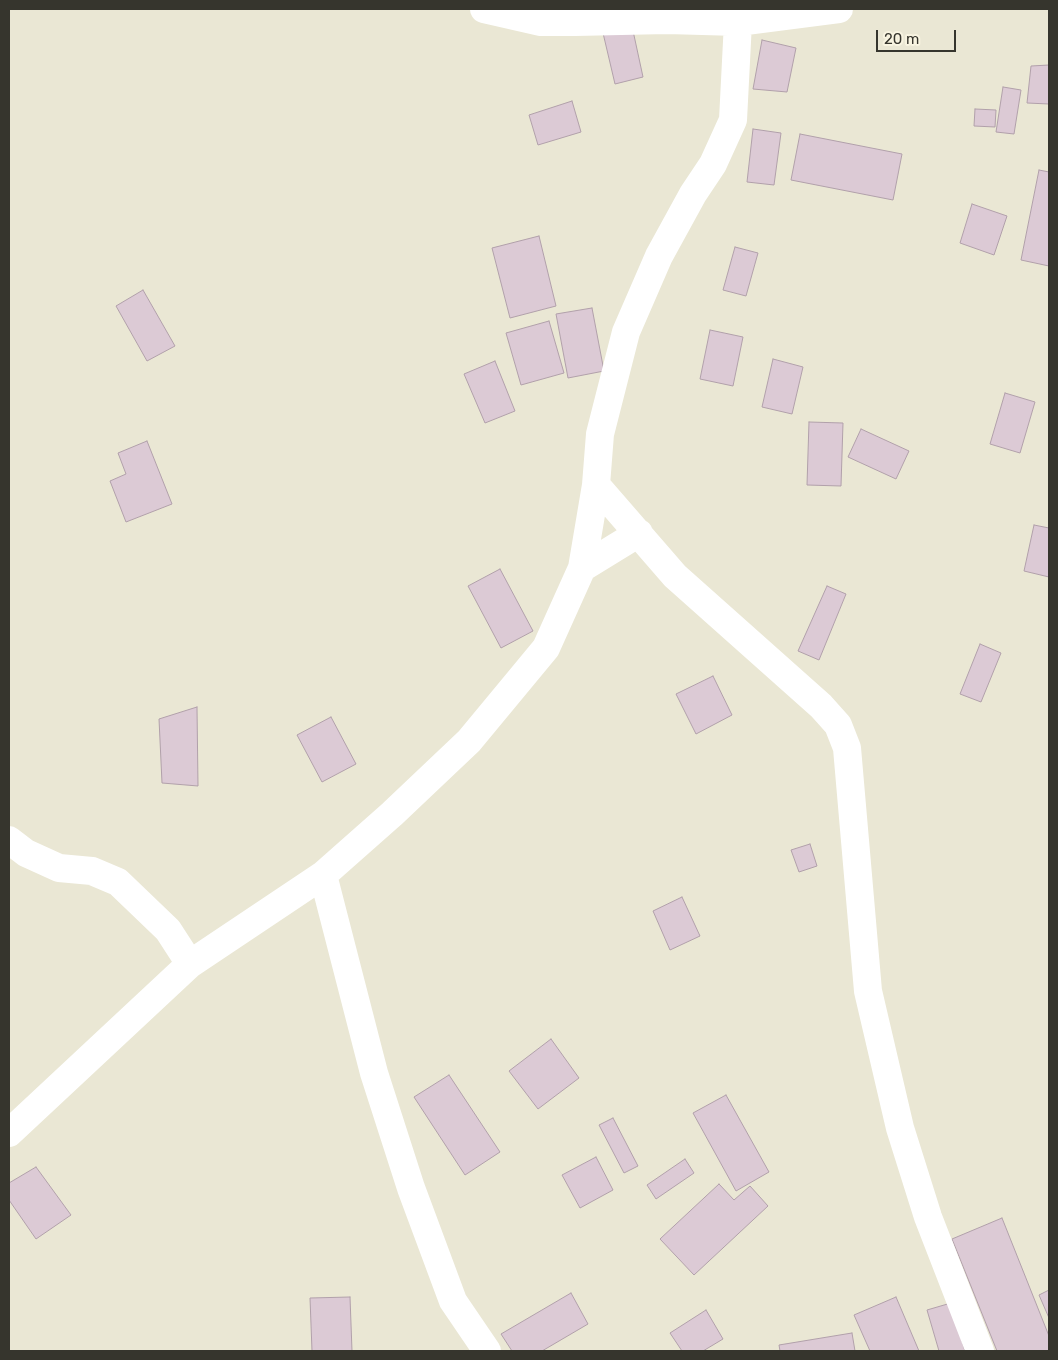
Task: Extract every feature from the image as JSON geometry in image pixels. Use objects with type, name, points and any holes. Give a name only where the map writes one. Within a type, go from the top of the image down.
[{"type":"street","points":[[484,9],[541,22],[667,20],[738,22],[839,9]]},
{"type":"street","points":[[9,1133],[190,964],[323,875],[392,814],[469,742],[546,648],[582,568],[596,485],[600,434],[626,332],[659,256],[693,194],[713,164],[733,120],[738,22]]},
{"type":"street","points":[[596,485],[676,576],[821,706],[838,725],[847,748],[868,991],[900,1128],[928,1217],[980,1351]]},
{"type":"street","points":[[582,568],[639,533]]},
{"type":"street","points":[[9,840],[26,853],[59,868],[92,871],[118,882],[168,930],[190,964]]},
{"type":"street","points":[[323,875],[374,1073],[411,1188],[453,1301],[487,1351]]},
{"type":"building","points":[[632,26],[643,77],[615,84],[603,33]]},
{"type":"building","points":[[762,40],[796,48],[787,92],[753,89]]},
{"type":"building","points":[[1049,65],[1049,104],[1027,103],[1031,66]]},
{"type":"building","points":[[1003,87],[1021,90],[1014,134],[996,132]]},
{"type":"building","points":[[572,101],[581,132],[538,145],[529,115]]},
{"type":"building","points":[[975,109],[996,110],[995,127],[974,126]]},
{"type":"building","points":[[753,129],[781,133],[774,185],[747,182]]},
{"type":"building","points":[[800,134],[902,154],[893,200],[791,180]]},
{"type":"building","points":[[1039,170],[1049,172],[1049,266],[1021,260]]},
{"type":"building","points":[[972,204],[1007,216],[994,255],[960,243]]},
{"type":"building","points":[[539,236],[556,306],[510,318],[492,248]]},
{"type":"building","points":[[735,247],[758,253],[746,296],[723,290]]},
{"type":"building","points":[[143,290],[175,346],[147,361],[116,306]]},
{"type":"building","points":[[592,308],[604,371],[568,378],[556,314]]},
{"type":"building","points":[[549,321],[564,373],[521,385],[506,333]]},
{"type":"building","points":[[710,330],[743,337],[733,386],[700,379]]},
{"type":"building","points":[[773,359],[803,367],[792,414],[762,407]]},
{"type":"building","points":[[495,361],[515,411],[485,423],[464,374]]},
{"type":"building","points":[[1005,393],[1035,402],[1020,453],[990,444]]},
{"type":"building","points":[[809,422],[843,423],[841,486],[807,485]]},
{"type":"building","points":[[861,429],[909,451],[896,479],[848,457]]},
{"type":"building","points":[[147,441],[172,504],[126,522],[110,481],[126,474],[118,453]]},
{"type":"building","points":[[1034,525],[1049,528],[1049,577],[1024,571]]},
{"type":"building","points":[[500,569],[533,631],[501,648],[468,586]]},
{"type":"building","points":[[827,586],[846,594],[819,660],[798,651]]},
{"type":"building","points":[[980,644],[1001,653],[981,702],[960,694]]},
{"type":"building","points":[[713,676],[732,715],[696,734],[676,694]]},
{"type":"building","points":[[197,707],[198,786],[162,783],[159,719]]},
{"type":"building","points":[[331,717],[356,764],[322,782],[297,735]]},
{"type":"building","points":[[810,844],[817,866],[799,872],[791,850]]},
{"type":"building","points":[[682,897],[700,936],[670,950],[653,911]]},
{"type":"building","points":[[551,1039],[579,1078],[538,1109],[509,1071]]},
{"type":"building","points":[[449,1075],[500,1152],[465,1175],[414,1097]]},
{"type":"building","points":[[726,1095],[769,1172],[736,1191],[693,1113]]},
{"type":"building","points":[[613,1118],[638,1166],[624,1173],[599,1125]]},
{"type":"building","points":[[596,1157],[613,1190],[580,1208],[562,1175]]},
{"type":"building","points":[[685,1159],[694,1173],[656,1199],[647,1185]]},
{"type":"building","points":[[36,1167],[71,1215],[36,1239],[9,1200],[9,1183]]},
{"type":"building","points":[[719,1184],[734,1200],[750,1186],[768,1206],[694,1275],[660,1239]]},
{"type":"building","points":[[1002,1218],[1049,1336],[1049,1351],[997,1351],[952,1239]]},
{"type":"building","points":[[1049,1290],[1049,1318],[1039,1295]]},
{"type":"building","points":[[571,1293],[588,1324],[542,1351],[512,1351],[501,1334]]},
{"type":"building","points":[[350,1297],[352,1351],[312,1351],[310,1298]]},
{"type":"building","points":[[896,1297],[919,1351],[870,1351],[854,1315]]},
{"type":"building","points":[[951,1303],[965,1351],[939,1351],[927,1310]]},
{"type":"building","points":[[706,1310],[723,1339],[703,1351],[682,1351],[670,1333]]},
{"type":"building","points":[[852,1333],[855,1351],[780,1351],[779,1345]]}]
